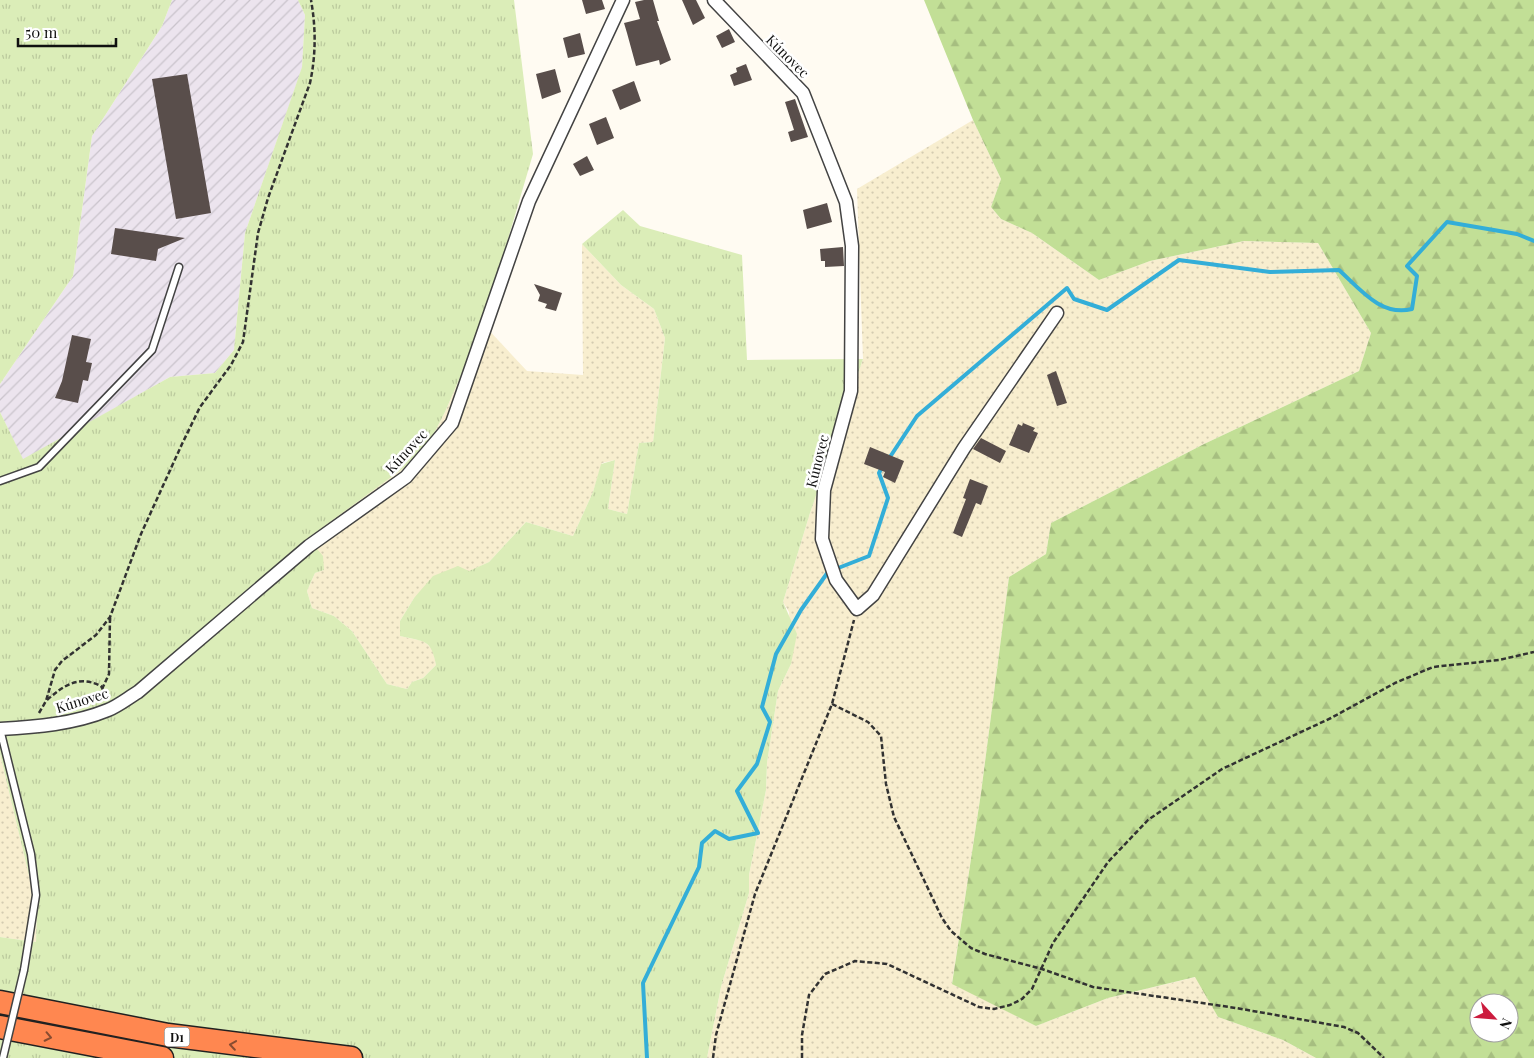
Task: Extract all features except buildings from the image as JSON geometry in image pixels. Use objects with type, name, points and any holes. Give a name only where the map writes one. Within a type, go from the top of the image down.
[{"type":"highway","name":"D1","points":[[0,1002],[168,1036],[351,1058]]},
{"type":"highway","name":"D1","points":[[0,1027],[162,1058]]},
{"type":"street","name":"Kúnovec","points":[[0,729],[61,723],[109,710],[138,692],[309,546],[406,477],[452,423],[528,201],[623,0]]},
{"type":"street","name":"Kúnovec","points":[[714,0],[804,93],[846,202],[852,246],[851,390],[824,490],[822,539],[836,580],[857,609]]},
{"type":"street","points":[[857,609],[873,594],[964,448],[1057,313]]},
{"type":"lane","points":[[0,481],[39,467],[152,350],[179,267]]},
{"type":"lane","points":[[0,729],[31,854],[36,895],[24,970],[3,1058]]},
{"type":"path","points":[[31,727],[46,701],[55,670],[62,660],[96,634],[110,617],[141,534],[200,406],[231,365],[243,342],[258,233],[268,198],[310,83],[314,64],[315,40],[311,0]]},
{"type":"path","points":[[713,1058],[716,1035],[755,894],[832,704],[857,609]]},
{"type":"path","points":[[102,689],[109,674],[110,617]]},
{"type":"path","points":[[802,1058],[802,1035],[809,995],[825,974],[855,961],[887,964],[968,1003],[994,1009],[1022,999],[1032,990],[1053,943],[1108,862],[1148,820],[1222,769],[1331,718],[1395,682],[1433,668],[1499,660],[1534,652]]},
{"type":"path","points":[[46,701],[73,682],[83,680],[92,682],[102,689],[109,710]]},
{"type":"path","points":[[832,704],[868,722],[881,736],[886,784],[894,817],[937,910],[951,931],[971,948],[985,954],[1042,968],[1094,987],[1236,1008],[1344,1027],[1358,1033],[1384,1058]]},
{"type":"shaded area","points":[[172,0],[298,0],[305,15],[302,68],[245,233],[234,350],[215,373],[170,377],[23,460],[0,412],[0,384],[73,276],[92,136],[162,26]]},
{"type":"shaded area","points":[[973,120],[1001,179],[991,207],[1001,219],[1032,233],[1099,280],[1150,261],[1244,241],[1318,243],[1371,333],[1359,371],[1204,444],[1051,523],[1046,554],[1009,577],[981,793],[952,983],[1036,1026],[1108,998],[1196,977],[1218,1017],[1283,1040],[1316,1058],[707,1058],[721,987],[749,893],[749,875],[766,790],[767,763],[778,691],[791,664],[789,612],[783,602],[810,513],[863,359],[857,189]]},
{"type":"shaded area","points":[[582,244],[621,285],[654,309],[665,338],[653,442],[639,443],[627,514],[608,509],[615,460],[602,463],[593,492],[573,536],[526,522],[489,562],[414,598],[400,621],[400,636],[423,641],[433,649],[436,665],[423,678],[412,682],[407,689],[387,684],[352,631],[334,616],[312,608],[307,591],[315,573],[324,570],[307,538],[405,467],[430,441],[445,412],[483,324],[527,371],[583,375]]},
{"type":"shaded area","points":[[0,754],[37,909],[36,942],[0,937]]},
{"type":"green space","points":[[0,0],[172,0],[162,26],[92,136],[73,276],[0,384]]},
{"type":"green space","points":[[298,0],[514,0],[533,154],[483,324],[445,412],[430,441],[405,467],[308,538],[323,556],[324,570],[315,573],[307,591],[312,608],[334,616],[352,631],[387,684],[407,689],[412,682],[423,678],[436,665],[429,646],[421,641],[400,636],[400,621],[414,598],[433,576],[458,566],[469,571],[489,562],[526,522],[573,536],[593,492],[601,464],[615,460],[608,509],[627,514],[639,443],[653,442],[665,338],[654,309],[621,285],[582,244],[623,210],[640,226],[742,255],[747,360],[863,359],[810,513],[783,602],[797,634],[791,664],[778,691],[767,763],[766,790],[749,875],[749,893],[721,987],[707,1058],[0,1058],[0,937],[36,942],[37,909],[0,754],[0,412],[23,459],[170,377],[215,373],[234,350],[245,233],[302,67],[305,15]]},
{"type":"green space","points":[[924,0],[1534,0],[1534,1058],[1316,1058],[1283,1040],[1218,1017],[1195,977],[1108,998],[1036,1026],[952,984],[981,793],[1009,577],[1046,554],[1051,523],[1204,444],[1359,371],[1371,333],[1318,243],[1244,241],[1150,261],[1099,280],[1032,233],[1001,219],[991,207],[1001,179],[973,120]]},
{"type":"waterway","points":[[888,460],[917,416],[1067,288],[1074,299],[1107,310],[1179,260],[1270,272],[1339,270],[1363,293],[1381,305],[1390,309],[1412,309],[1417,276],[1407,266],[1447,222],[1517,234],[1534,241]]},
{"type":"waterway","points":[[647,1058],[643,983],[699,867],[702,843],[715,831],[729,839],[758,833],[737,791],[757,764],[770,722],[762,707],[776,654],[801,610],[828,572],[869,556],[888,498],[879,473],[882,467]]}]
